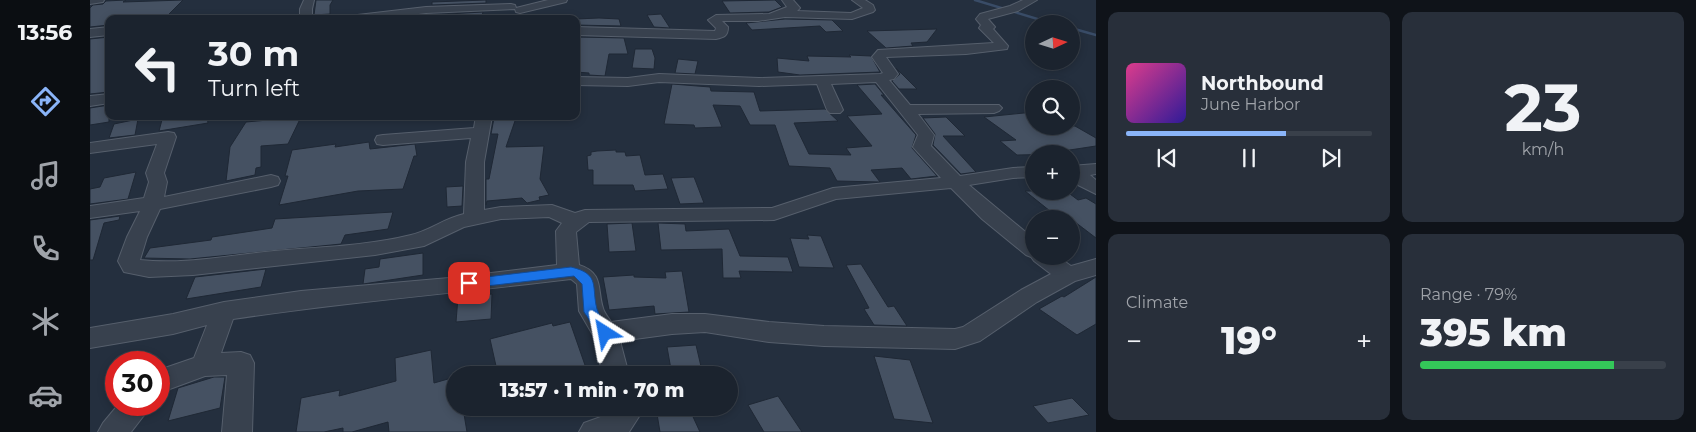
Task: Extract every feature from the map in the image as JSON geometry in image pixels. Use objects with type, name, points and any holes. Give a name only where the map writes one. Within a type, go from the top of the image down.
[{"type":"street","points":[[90,1],[98,0]]},
{"type":"street","points":[[306,15],[309,0]]},
{"type":"street","points":[[399,15],[426,10],[516,9],[562,0]]},
{"type":"street","points":[[787,0],[794,8],[787,14]]},
{"type":"street","points":[[580,31],[716,35],[722,33],[722,27],[714,20],[720,17],[761,17],[787,14],[852,16],[869,10],[868,7],[856,0]]},
{"type":"street","points":[[580,81],[628,82],[659,78],[750,82],[880,78],[891,74],[879,57],[883,53],[966,50],[1002,46],[985,28],[988,27],[982,19],[984,16],[1014,9],[1032,0]]},
{"type":"street","points":[[90,33],[105,31]]},
{"type":"street","points":[[880,78],[926,135],[922,147],[990,214],[1025,243]]},
{"type":"street","points":[[822,80],[835,110]]},
{"type":"street","points":[[90,101],[105,99]]},
{"type":"street","points":[[907,110],[994,108]]},
{"type":"street","points":[[383,140],[482,124],[475,162],[474,219]]},
{"type":"street","points":[[90,148],[168,137],[155,173],[158,182],[152,205],[128,261],[132,267],[149,269],[194,267],[375,248],[417,241],[458,222],[501,213],[534,210],[552,211],[575,221]]},
{"type":"street","points":[[1082,171],[1084,181],[1096,188]]},
{"type":"street","points":[[568,271],[566,232],[575,221],[586,216],[774,214],[833,194],[956,182],[1025,172]]},
{"type":"street","points":[[90,212],[131,205],[152,205],[271,181]]},
{"type":"street","points":[[1054,265],[1067,275]]},
{"type":"street","points":[[605,333],[672,324],[704,323],[769,332],[824,336],[955,339],[971,334],[1029,296],[1067,275],[1096,267]]},
{"type":"street","points":[[90,338],[173,324],[224,311],[301,300],[449,286],[568,271],[578,273],[585,278],[588,284],[590,312],[605,333],[614,366]]},
{"type":"street","points":[[204,365],[224,311]]},
{"type":"street","points":[[170,378],[204,365],[241,363],[237,432]]},
{"type":"street","points":[[112,432],[126,416]]},
{"type":"street","points":[[594,432],[618,424],[625,416]]},
{"type":"building","points":[[183,0],[168,15],[105,15],[105,25],[90,27],[90,8],[93,5],[103,4],[106,1]]},
{"type":"building","points":[[316,0],[333,0],[330,5],[330,14],[314,15]]},
{"type":"building","points":[[486,0],[486,3],[432,5],[432,2]]},
{"type":"building","points":[[775,0],[782,7],[769,12],[730,13],[722,1]]},
{"type":"building","points":[[483,12],[482,15],[431,15]]},
{"type":"building","points":[[661,14],[670,28],[654,27],[647,15]]},
{"type":"building","points":[[580,19],[619,19],[621,26],[580,25]]},
{"type":"building","points":[[785,19],[832,20],[843,31],[826,32],[820,26],[752,30],[746,23]]},
{"type":"building","points":[[937,29],[927,42],[911,43],[913,46],[886,48],[867,31]]},
{"type":"building","points":[[105,37],[105,92],[90,94],[90,39]]},
{"type":"building","points":[[580,37],[624,38],[628,54],[609,54],[605,76],[589,75],[589,73],[580,72]]},
{"type":"building","points":[[635,49],[652,49],[655,58],[654,69],[632,68]]},
{"type":"building","points":[[849,55],[871,56],[880,72],[800,75],[778,72],[777,58],[809,61],[807,56],[851,57]]},
{"type":"building","points":[[678,59],[698,61],[695,74],[675,73]]},
{"type":"building","points":[[896,68],[917,89],[899,89],[892,81],[900,74]]},
{"type":"building","points":[[672,84],[710,87],[711,91],[754,92],[760,111],[825,109],[838,121],[794,123],[809,154],[851,155],[846,148],[872,146],[847,116],[882,114],[857,85],[875,84],[884,95],[881,95],[916,135],[912,148],[937,176],[911,179],[902,168],[871,170],[880,182],[837,181],[830,168],[789,166],[775,125],[750,125],[740,106],[713,105],[722,127],[695,128],[694,125],[664,124]]},
{"type":"building","points":[[105,106],[105,120],[109,120],[109,122],[90,125],[90,108]]},
{"type":"building","points":[[1025,113],[1025,135],[1080,135],[1080,129],[1096,138],[1096,146],[1080,148],[1080,145],[1025,145],[1025,155],[1017,155],[1000,141],[1016,140],[984,117]]},
{"type":"building","points":[[946,117],[965,136],[943,136],[976,172],[961,174],[933,145],[935,134],[923,118]]},
{"type":"building","points":[[138,120],[135,135],[109,138],[114,124]]},
{"type":"building","points":[[162,120],[208,120],[208,123],[159,131]]},
{"type":"building","points":[[300,120],[288,144],[261,146],[261,167],[256,168],[255,175],[226,181],[230,147],[246,122]]},
{"type":"building","points":[[494,120],[515,120],[506,147],[544,146],[540,179],[549,195],[539,197],[540,200],[527,203],[522,198],[487,201],[486,205],[486,179],[489,179],[498,134],[491,134]]},
{"type":"building","points":[[369,142],[370,149],[415,144],[417,156],[414,156],[403,189],[358,191],[279,205],[288,176],[285,176],[292,150]]},
{"type":"building","points":[[616,150],[616,152],[625,152],[626,156],[640,155],[645,175],[663,174],[668,189],[635,191],[633,185],[593,185],[593,170],[588,170],[587,156],[591,155],[591,152]]},
{"type":"building","points":[[136,172],[128,199],[90,204],[90,189],[100,187],[104,178]]},
{"type":"building","points":[[694,177],[704,203],[680,204],[671,178]]},
{"type":"building","points":[[463,186],[462,206],[447,207],[446,187]]},
{"type":"building","points":[[1086,198],[1096,204],[1096,238],[1080,226],[1080,210],[1049,210],[1036,200],[1080,200]]},
{"type":"building","points":[[393,212],[388,229],[345,235],[341,244],[190,259],[144,258],[150,248],[211,240],[212,237],[272,228],[275,219]]},
{"type":"building","points":[[120,216],[119,220],[104,223],[93,260],[90,260],[90,220]]},
{"type":"building","points":[[632,223],[636,251],[609,252],[607,224]]},
{"type":"building","points":[[658,223],[685,224],[686,231],[729,229],[740,256],[788,257],[793,272],[739,271],[741,278],[723,278],[722,249],[661,250]]},
{"type":"building","points":[[807,235],[821,236],[834,268],[799,267],[790,238],[809,239]]},
{"type":"building","points":[[423,253],[423,275],[363,284],[365,269],[379,267],[380,259]]},
{"type":"building","points":[[861,264],[888,307],[894,306],[907,326],[874,325],[864,309],[869,308],[846,265]]},
{"type":"building","points":[[266,269],[261,287],[186,299],[195,277]]},
{"type":"building","points":[[682,271],[689,312],[655,314],[654,306],[609,310],[603,277],[634,275],[634,277],[666,278],[665,272]]},
{"type":"building","points":[[1096,277],[1096,324],[1077,335],[1039,309],[1062,296],[1064,297]]},
{"type":"building","points":[[492,294],[491,319],[456,322],[458,297]]},
{"type":"building","points":[[570,322],[585,366],[496,366],[490,339],[552,323],[553,326]]},
{"type":"building","points":[[696,345],[701,366],[670,366],[667,347]]},
{"type":"building","points":[[431,350],[434,383],[446,380],[446,416],[464,416],[467,432],[389,432],[388,422],[352,432],[343,432],[343,428],[324,432],[296,432],[301,398],[340,390],[339,396],[396,381],[395,358]]},
{"type":"building","points":[[874,356],[910,360],[933,423],[894,419]]},
{"type":"building","points":[[214,377],[225,377],[220,408],[168,421],[178,388]]},
{"type":"building","points":[[778,396],[802,432],[764,432],[748,405]]},
{"type":"building","points":[[1072,398],[1089,415],[1048,423],[1033,406]]},
{"type":"building","points":[[657,416],[693,416],[700,432],[660,432]]},
{"type":"waterway","points":[[975,0],[1025,15]]},
{"type":"waterway","points":[[1080,31],[1096,35]]},
{"type":"route","points":[[469,283],[571,271],[578,273],[585,278],[588,284],[590,312],[605,333]]}]
